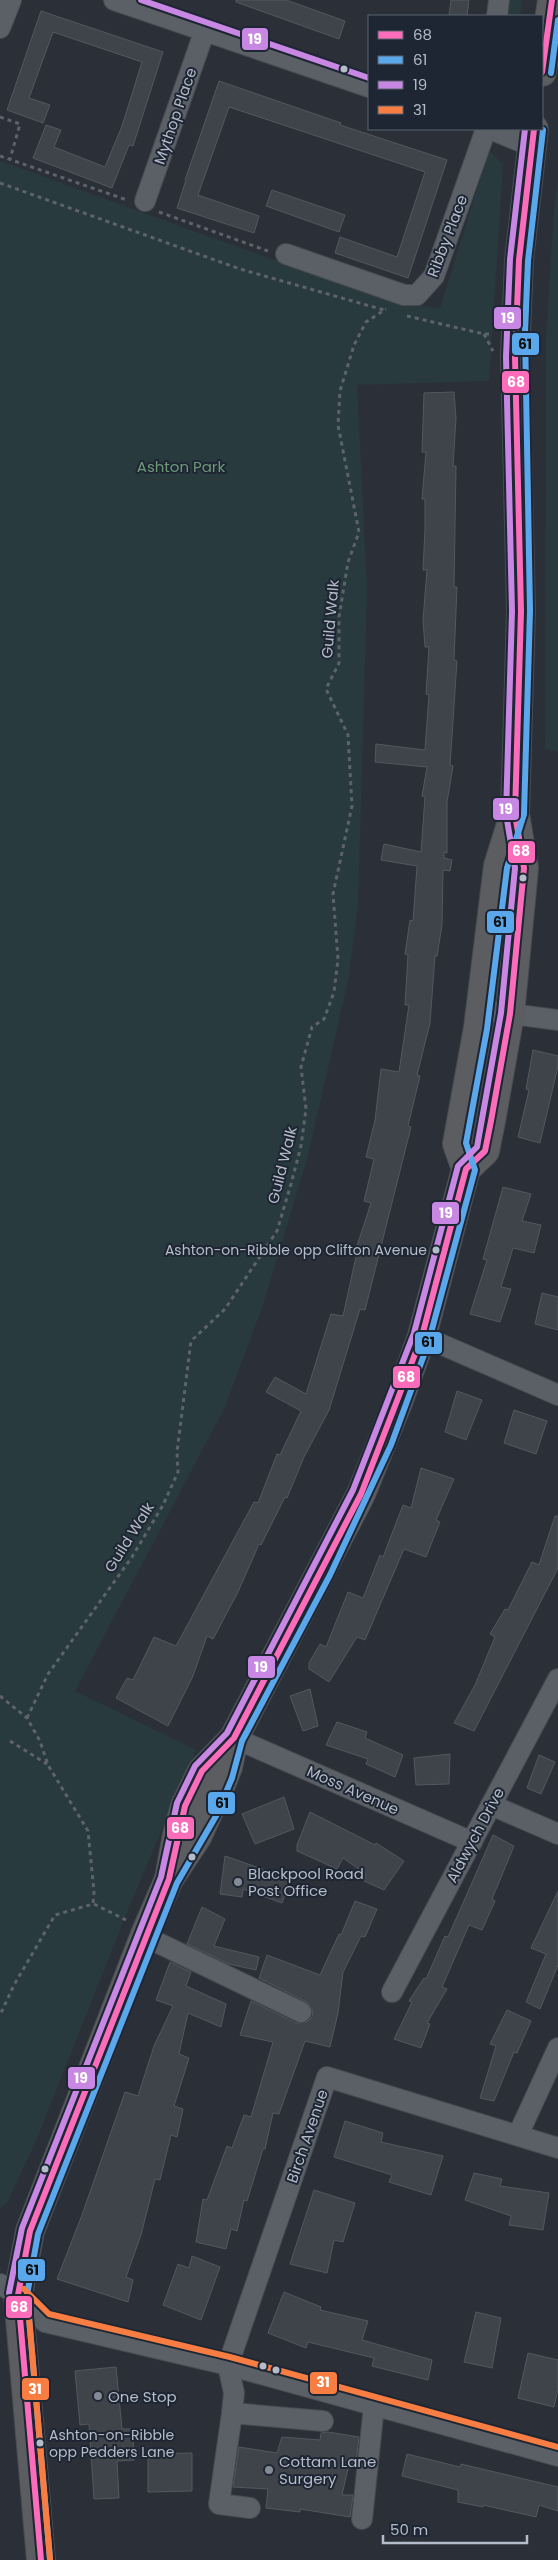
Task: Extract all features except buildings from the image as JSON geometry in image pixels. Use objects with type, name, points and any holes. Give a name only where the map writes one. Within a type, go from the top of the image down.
[{"type":"highway","points":[[543,65],[552,0]]},
{"type":"highway","points":[[41,2560],[6,2291],[145,1934],[169,1878],[176,1835],[185,1806],[202,1771],[234,1738],[361,1494],[399,1400],[422,1336],[466,1169],[485,1151],[510,1014],[524,868],[515,814],[521,611],[516,332],[519,260],[532,138]]},
{"type":"highway","points":[[466,1169],[456,1144],[480,1010],[498,866],[515,814]]},
{"type":"street","points":[[0,28],[11,0]]},
{"type":"street","points":[[114,0],[368,87]]},
{"type":"street","points":[[497,15],[499,0]]},
{"type":"street","name":"Mythop Place","points":[[145,201],[205,30]]},
{"type":"street","name":"Ribby Place","points":[[286,254],[404,295],[417,294],[434,276],[486,130]]},
{"type":"street","points":[[495,130],[532,138]]},
{"type":"street","points":[[480,1010],[558,1020]]},
{"type":"street","points":[[422,1336],[558,1395]]},
{"type":"street","name":"Aldwych Drive","points":[[392,1992],[558,1679]]},
{"type":"street","name":"Moss Avenue","points":[[234,1738],[472,1842]]},
{"type":"street","points":[[491,1806],[558,1834]]},
{"type":"street","points":[[145,1934],[301,2012]]},
{"type":"street","points":[[518,2136],[558,2048]]},
{"type":"street","name":"Birch Avenue","points":[[228,2366],[328,2077],[558,2148]]},
{"type":"street","points":[[6,2291],[45,2322],[228,2366],[558,2456]]},
{"type":"street","points":[[228,2366],[234,2393],[219,2504],[250,2508]]},
{"type":"street","points":[[362,2519],[374,2406]]},
{"type":"street","points":[[232,2413],[324,2421]]},
{"type":"path","points":[[0,117],[20,124],[10,160]]},
{"type":"path","points":[[0,156],[127,200],[145,201],[162,214],[263,251]]},
{"type":"path","points":[[0,183],[240,269],[392,312]]},
{"type":"path","name":"Guild Walk","points":[[27,1718],[48,1674],[132,1557],[163,1505],[178,1472],[177,1452],[191,1341],[225,1309],[277,1231],[301,1146],[306,1109],[301,1067],[312,1027],[324,1019],[334,992],[338,959],[333,894],[352,806],[348,735],[326,689],[339,663],[339,617],[348,562],[359,532],[338,425],[340,392],[354,345],[366,322],[383,310]]},
{"type":"path","points":[[402,315],[484,334],[516,332]]},
{"type":"path","points":[[0,1696],[27,1718],[40,1741],[48,1765],[88,1831],[94,1892],[93,1904]]},
{"type":"path","points":[[10,1741],[48,1765]]},
{"type":"path","points":[[0,2015],[14,1985],[55,1915],[93,1904],[145,1934]]},
{"type":"green space","points":[[505,0],[522,0],[520,15],[502,15]]},
{"type":"green space","name":"Ashton Park","points":[[489,151],[503,164],[489,381],[357,385],[367,589],[358,906],[348,981],[307,1159],[263,1305],[224,1409],[75,1691],[196,1750],[132,1900],[36,2141],[7,2203],[0,2209],[0,161],[271,259],[428,307],[440,308]]},
{"type":"green space","points":[[558,179],[558,752],[545,749],[546,334]]},
{"type":"transit line","name":"19","points":[[141,0],[368,78]]},
{"type":"transit line","name":"68","points":[[543,65],[552,0]]},
{"type":"transit line","name":"61","points":[[551,73],[558,20]]},
{"type":"transit line","name":"19","points":[[9,2293],[22,2228],[161,1877],[177,1803],[195,1766],[227,1733],[353,1490],[414,1333],[458,1166],[477,1147],[501,1013],[515,868],[506,814],[512,611],[506,357],[510,259],[525,130]]},
{"type":"transit line","name":"68","points":[[41,2560],[18,2295],[30,2231],[169,1879],[185,1806],[202,1771],[234,1738],[361,1494],[422,1336],[466,1169],[485,1151],[510,1014],[524,868],[515,814],[521,611],[515,357],[519,260],[534,130]]},
{"type":"transit line","name":"61","points":[[50,2559],[27,2295],[38,2234],[177,1883],[216,1816],[232,1778],[242,1741],[330,1575],[391,1445],[428,1344],[475,1170],[466,1143],[487,1029],[507,868],[524,814],[530,611],[525,332],[528,261],[543,130]]},
{"type":"transit line","name":"31","points":[[24,2289],[49,2314],[230,2357],[558,2447]]},
{"type":"transit line","name":"31","points":[[27,2294],[50,2559]]},
{"type":"place","name":"Ashton-on-Ribble opp Clifton Avenue","points":[[436,1250]]},
{"type":"place","name":"Blackpool Road Post Office","points":[[238,1882]]},
{"type":"place","name":"One Stop","points":[[98,2396]]},
{"type":"place","name":"Ashton-on-Ribble opp Pedders Lane","points":[[40,2443]]},
{"type":"place","name":"Cottam Lane Surgery","points":[[269,2470]]}]
